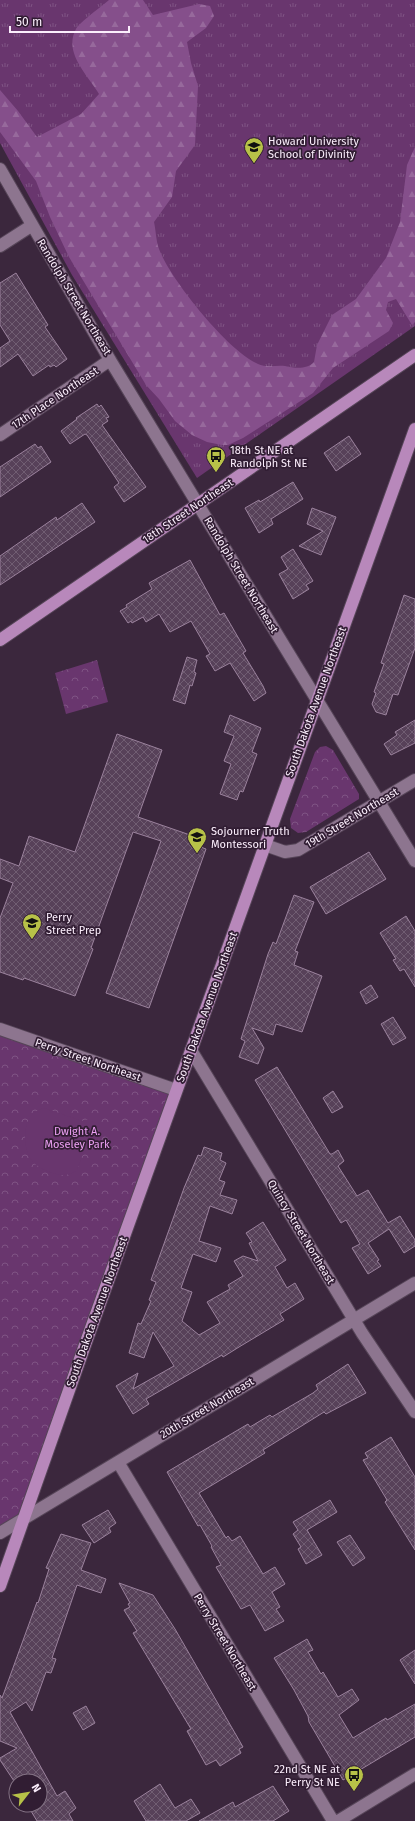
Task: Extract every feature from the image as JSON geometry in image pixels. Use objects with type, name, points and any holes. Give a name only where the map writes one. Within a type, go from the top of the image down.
[{"type":"main road","name":"18th Street Northeast","points":[[0,640],[415,355]]},
{"type":"main road","name":"South Dakota Avenue Northeast","points":[[0,1586],[176,1090],[415,429]]},
{"type":"street","name":"Randolph Street Northeast","points":[[0,169],[110,360],[415,861]]},
{"type":"street","name":"Randolph Street Northeast","points":[[1,246],[32,226]]},
{"type":"street","name":"17th Place Northeast","points":[[0,435],[110,360]]},
{"type":"street","name":"19th Street Northeast","points":[[265,845],[285,852],[298,850],[415,780]]},
{"type":"street","name":"Perry Street Northeast","points":[[0,1029],[176,1090]]},
{"type":"street","name":"Quincy Street Northeast","points":[[191,1050],[355,1320],[415,1412]]},
{"type":"street","name":"20th Street Northeast","points":[[0,1533],[415,1283]]},
{"type":"street","name":"Perry Street Northeast","points":[[118,1462],[333,1821]]},
{"type":"street","points":[[338,1821],[415,1774]]},
{"type":"green space","name":"Howard University School of Divinity","points":[[0,0],[415,0],[415,326],[197,478],[72,275],[0,143]]},
{"type":"green space","points":[[109,0],[143,0],[153,15],[199,4],[210,6],[214,16],[206,28],[187,42],[191,63],[198,86],[195,145],[176,171],[172,197],[154,222],[159,249],[165,262],[187,295],[201,313],[231,345],[258,364],[264,366],[300,368],[311,365],[314,362],[317,345],[332,315],[356,299],[386,258],[400,222],[407,165],[415,147],[415,322],[412,325],[396,299],[388,302],[386,310],[393,323],[389,331],[333,368],[313,393],[243,438],[228,445],[207,442],[192,435],[175,421],[159,399],[146,385],[69,257],[50,217],[36,181],[0,132],[0,90],[37,137],[81,114],[99,94],[78,63],[73,47],[73,38],[78,26]]},
{"type":"green space","points":[[97,660],[108,702],[66,714],[55,673]]},
{"type":"green space","points":[[326,746],[333,750],[359,794],[359,799],[306,832],[298,833],[291,828],[290,819],[315,752],[320,747]]},
{"type":"green space","name":"Dwight A. Moseley Park","points":[[0,1028],[176,1090],[24,1519],[0,1533]]},
{"type":"green space","points":[[44,1108],[82,1121],[89,1119],[94,1123],[94,1131],[90,1134],[77,1170],[67,1175],[59,1175],[40,1167],[32,1161],[27,1151],[25,1136],[28,1122],[31,1116]]},
{"type":"building","points":[[16,273],[48,325],[45,327],[67,359],[56,367],[54,365],[50,367],[49,365],[33,376],[18,354],[0,367],[0,348],[10,341],[0,325],[0,283]]},
{"type":"building","points":[[97,404],[99,407],[101,405],[109,417],[106,418],[108,421],[102,425],[146,487],[124,502],[114,487],[119,483],[87,435],[85,434],[70,444],[61,431],[77,419],[76,418]]},
{"type":"building","points":[[349,436],[361,454],[336,471],[324,453]]},
{"type":"building","points":[[35,444],[38,448],[41,446],[51,462],[0,497],[0,467]]},
{"type":"building","points":[[293,482],[303,499],[271,519],[273,524],[259,533],[245,508],[259,500],[260,502]]},
{"type":"building","points":[[82,503],[95,522],[0,585],[0,556],[56,517],[57,520]]},
{"type":"building","points":[[312,508],[336,517],[321,555],[299,546],[323,531],[307,524]]},
{"type":"building","points":[[293,549],[313,581],[306,585],[309,589],[293,599],[279,574],[288,569],[281,557]]},
{"type":"building","points":[[190,560],[220,615],[224,613],[246,651],[243,653],[263,686],[266,693],[254,701],[230,663],[215,671],[206,656],[210,654],[191,621],[170,632],[159,614],[146,622],[143,617],[132,623],[131,621],[128,623],[120,611],[127,607],[126,605],[152,589],[149,583]]},
{"type":"building","points":[[404,595],[415,599],[415,648],[398,695],[393,694],[386,715],[376,712],[372,704],[376,693],[374,692],[384,664],[381,663]]},
{"type":"building","points":[[187,657],[197,660],[194,672],[196,673],[192,686],[190,685],[185,704],[173,700]]},
{"type":"building","points":[[230,715],[261,728],[252,752],[257,754],[243,792],[240,791],[237,800],[220,794],[231,764],[224,761],[234,736],[224,732]]},
{"type":"building","points":[[415,720],[415,743],[391,755],[384,744],[397,735],[395,732]]},
{"type":"building","points":[[117,734],[162,750],[138,817],[193,836],[190,843],[206,849],[149,1008],[106,993],[161,841],[133,832],[91,948],[93,949],[75,996],[24,978],[23,980],[0,972],[0,918],[13,883],[0,878],[0,859],[19,866],[29,836],[75,852]]},
{"type":"building","points":[[369,852],[386,879],[326,914],[310,887]]},
{"type":"building","points":[[294,895],[314,902],[295,951],[298,952],[294,965],[322,976],[302,1032],[276,1024],[273,1035],[252,1028],[264,1048],[258,1064],[239,1057],[245,1041],[241,1039],[268,954],[273,942],[276,944]]},
{"type":"building","points":[[406,916],[415,931],[415,987],[404,969],[400,971],[393,960],[396,959],[380,933]]},
{"type":"building","points":[[371,985],[378,997],[366,1004],[360,992]]},
{"type":"building","points":[[393,1017],[406,1038],[393,1045],[381,1024]]},
{"type":"building","points":[[277,1067],[330,1154],[338,1150],[344,1161],[338,1166],[357,1196],[368,1190],[388,1223],[400,1216],[415,1240],[415,1246],[404,1253],[389,1229],[368,1243],[379,1260],[377,1261],[381,1266],[368,1274],[352,1248],[360,1244],[346,1220],[341,1223],[255,1080]]},
{"type":"building","points":[[333,1091],[343,1107],[332,1113],[323,1098]]},
{"type":"building","points":[[204,1147],[222,1153],[220,1160],[226,1163],[219,1180],[225,1182],[220,1195],[237,1200],[232,1214],[210,1206],[199,1241],[221,1248],[216,1262],[193,1254],[181,1288],[192,1292],[182,1321],[199,1335],[220,1323],[207,1302],[230,1289],[228,1285],[243,1276],[234,1261],[243,1256],[258,1261],[249,1243],[252,1242],[246,1233],[263,1222],[286,1260],[275,1267],[287,1288],[295,1283],[304,1299],[280,1314],[284,1320],[223,1357],[222,1355],[146,1399],[149,1404],[133,1414],[116,1386],[138,1373],[133,1389],[174,1366],[153,1332],[144,1358],[129,1353],[138,1323],[141,1324],[151,1301],[149,1300],[156,1282],[151,1280],[184,1188],[198,1155],[201,1156]]},
{"type":"building","points":[[348,1364],[366,1393],[326,1414],[324,1412],[263,1450],[265,1453],[199,1493],[226,1538],[228,1536],[232,1541],[240,1536],[263,1574],[275,1567],[285,1584],[272,1592],[280,1607],[276,1609],[284,1621],[265,1631],[250,1605],[241,1609],[216,1567],[221,1565],[211,1547],[212,1546],[200,1525],[198,1526],[167,1472],[248,1424],[250,1427],[270,1415],[272,1417],[313,1393],[318,1389],[316,1385]]},
{"type":"building","points":[[391,1437],[415,1477],[415,1550],[385,1502],[387,1500],[363,1460],[368,1458],[365,1453]]},
{"type":"building","points":[[330,1500],[337,1512],[307,1530],[322,1555],[306,1564],[298,1549],[301,1547],[293,1534],[298,1530],[293,1522]]},
{"type":"building","points":[[108,1510],[116,1523],[109,1528],[111,1532],[94,1543],[82,1525]]},
{"type":"building","points":[[61,1534],[91,1543],[81,1570],[106,1579],[101,1593],[77,1585],[52,1658],[56,1659],[51,1673],[46,1672],[32,1711],[26,1702],[10,1712],[44,1773],[9,1773],[0,1758],[17,1748],[0,1741],[0,1695],[2,1698],[37,1602],[38,1603],[49,1569],[46,1568]]},
{"type":"building","points":[[350,1535],[365,1558],[353,1566],[337,1542]]},
{"type":"building","points":[[119,1583],[153,1595],[175,1629],[243,1747],[239,1749],[241,1753],[220,1766],[216,1760],[206,1765],[187,1731],[191,1729],[133,1633],[137,1631],[124,1610],[130,1607],[128,1604],[130,1603]]},
{"type":"building","points":[[307,1639],[313,1650],[308,1652],[321,1674],[323,1672],[338,1697],[352,1689],[359,1700],[339,1715],[353,1738],[386,1718],[387,1720],[415,1704],[415,1737],[343,1780],[309,1722],[308,1716],[294,1690],[274,1658]]},
{"type":"building","points":[[415,1650],[415,1684],[400,1660]]},
{"type":"building","points":[[86,1706],[95,1723],[83,1730],[73,1713]]},
{"type":"building","points":[[48,1780],[57,1796],[65,1791],[76,1808],[69,1814],[73,1821],[37,1821],[32,1813],[48,1813]]},
{"type":"building","points":[[160,1784],[175,1808],[191,1799],[200,1813],[186,1821],[146,1821],[134,1801]]},
{"type":"building","points":[[273,1786],[289,1811],[273,1821],[199,1821],[233,1802],[235,1807]]},
{"type":"place","name":"Howard University School of Divinity","points":[[254,164]]},
{"type":"place","name":"18th St NE at Randolph St NE","points":[[216,473]]},
{"type":"place","name":"Sojourner Truth Montessori","points":[[197,854]]},
{"type":"place","name":"Perry Street Prep","points":[[32,940]]},
{"type":"place","name":"22nd St NE at Perry St NE","points":[[354,1792]]}]
